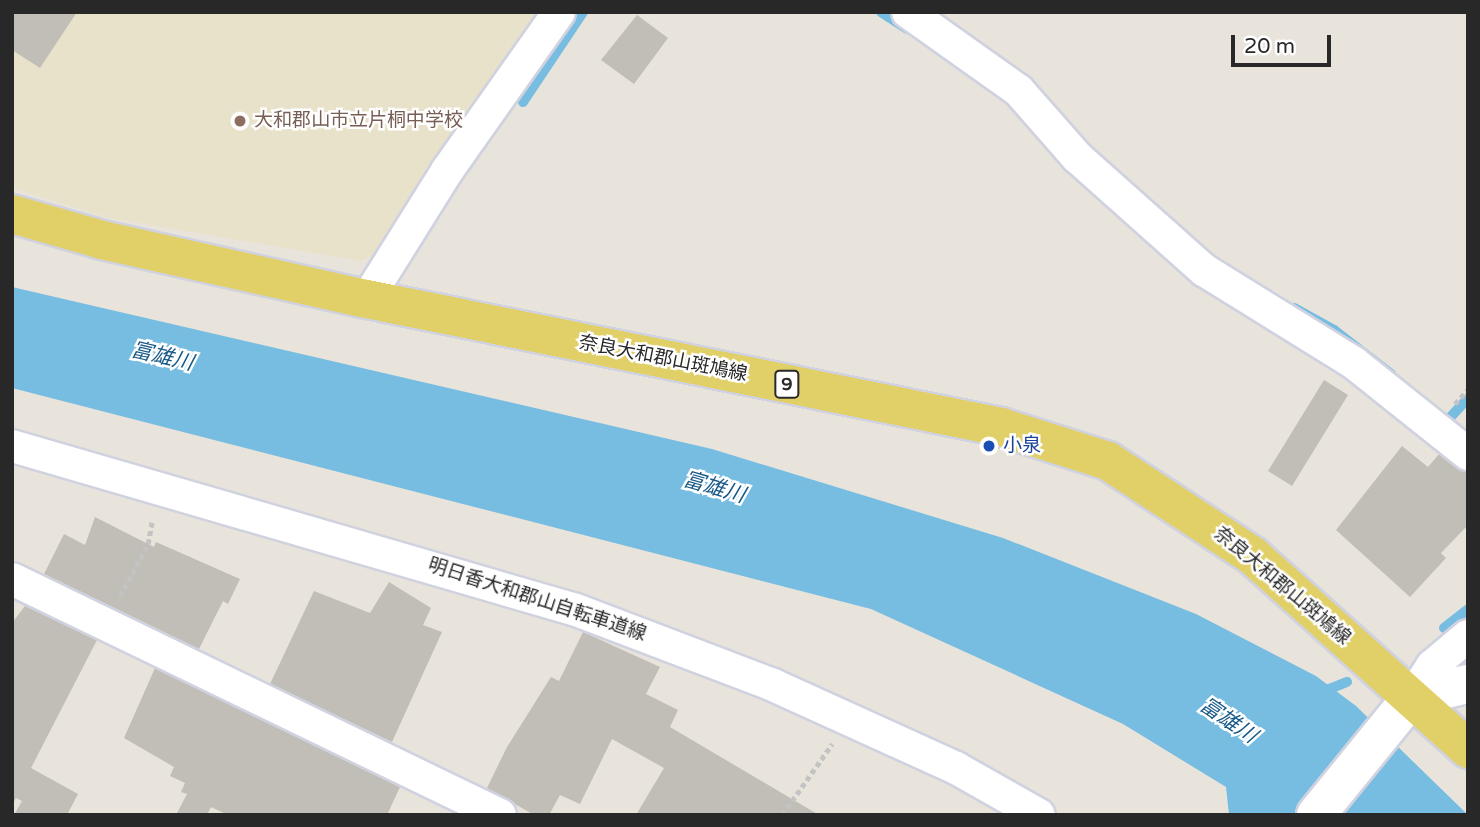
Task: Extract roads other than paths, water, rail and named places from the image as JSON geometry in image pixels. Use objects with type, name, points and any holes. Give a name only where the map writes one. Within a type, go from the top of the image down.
[{"type":"main road","name":"奈良大和郡山斑鳩線","points":[[12,214],[102,240],[367,299],[1001,427],[1108,461],[1253,556],[1403,706],[1468,749]]},
{"type":"main road","points":[[1316,815],[1403,706],[1468,684]]},
{"type":"street","points":[[367,299],[447,171],[559,12]]},
{"type":"street","points":[[908,12],[1019,91],[1077,157],[1204,270],[1345,357],[1468,454]]},
{"type":"street","name":"明日香大和郡山自転車道線","points":[[12,446],[513,587],[708,657],[956,768],[1039,815]]},
{"type":"street","points":[[12,579],[500,815]]},
{"type":"street","points":[[1403,706],[1432,666],[1468,636]]},
{"type":"water","name":"富雄川","points":[[12,287],[712,449],[1003,538],[1196,614],[1316,676],[1356,706],[1468,815],[1229,815],[1226,787],[1123,724],[871,609],[12,388]]},
{"type":"waterway","points":[[523,102],[583,12]]},
{"type":"waterway","points":[[881,12],[907,29]]},
{"type":"waterway","points":[[1294,308],[1334,330],[1391,374]]},
{"type":"waterway","points":[[1444,424],[1468,398]]},
{"type":"waterway","points":[[1444,628],[1468,609]]},
{"type":"waterway","points":[[1322,692],[1347,682]]},
{"type":"place","name":"大和郡山市立片桐中学校","points":[[240,121]]},
{"type":"place","name":"小泉","points":[[989,446]]}]
